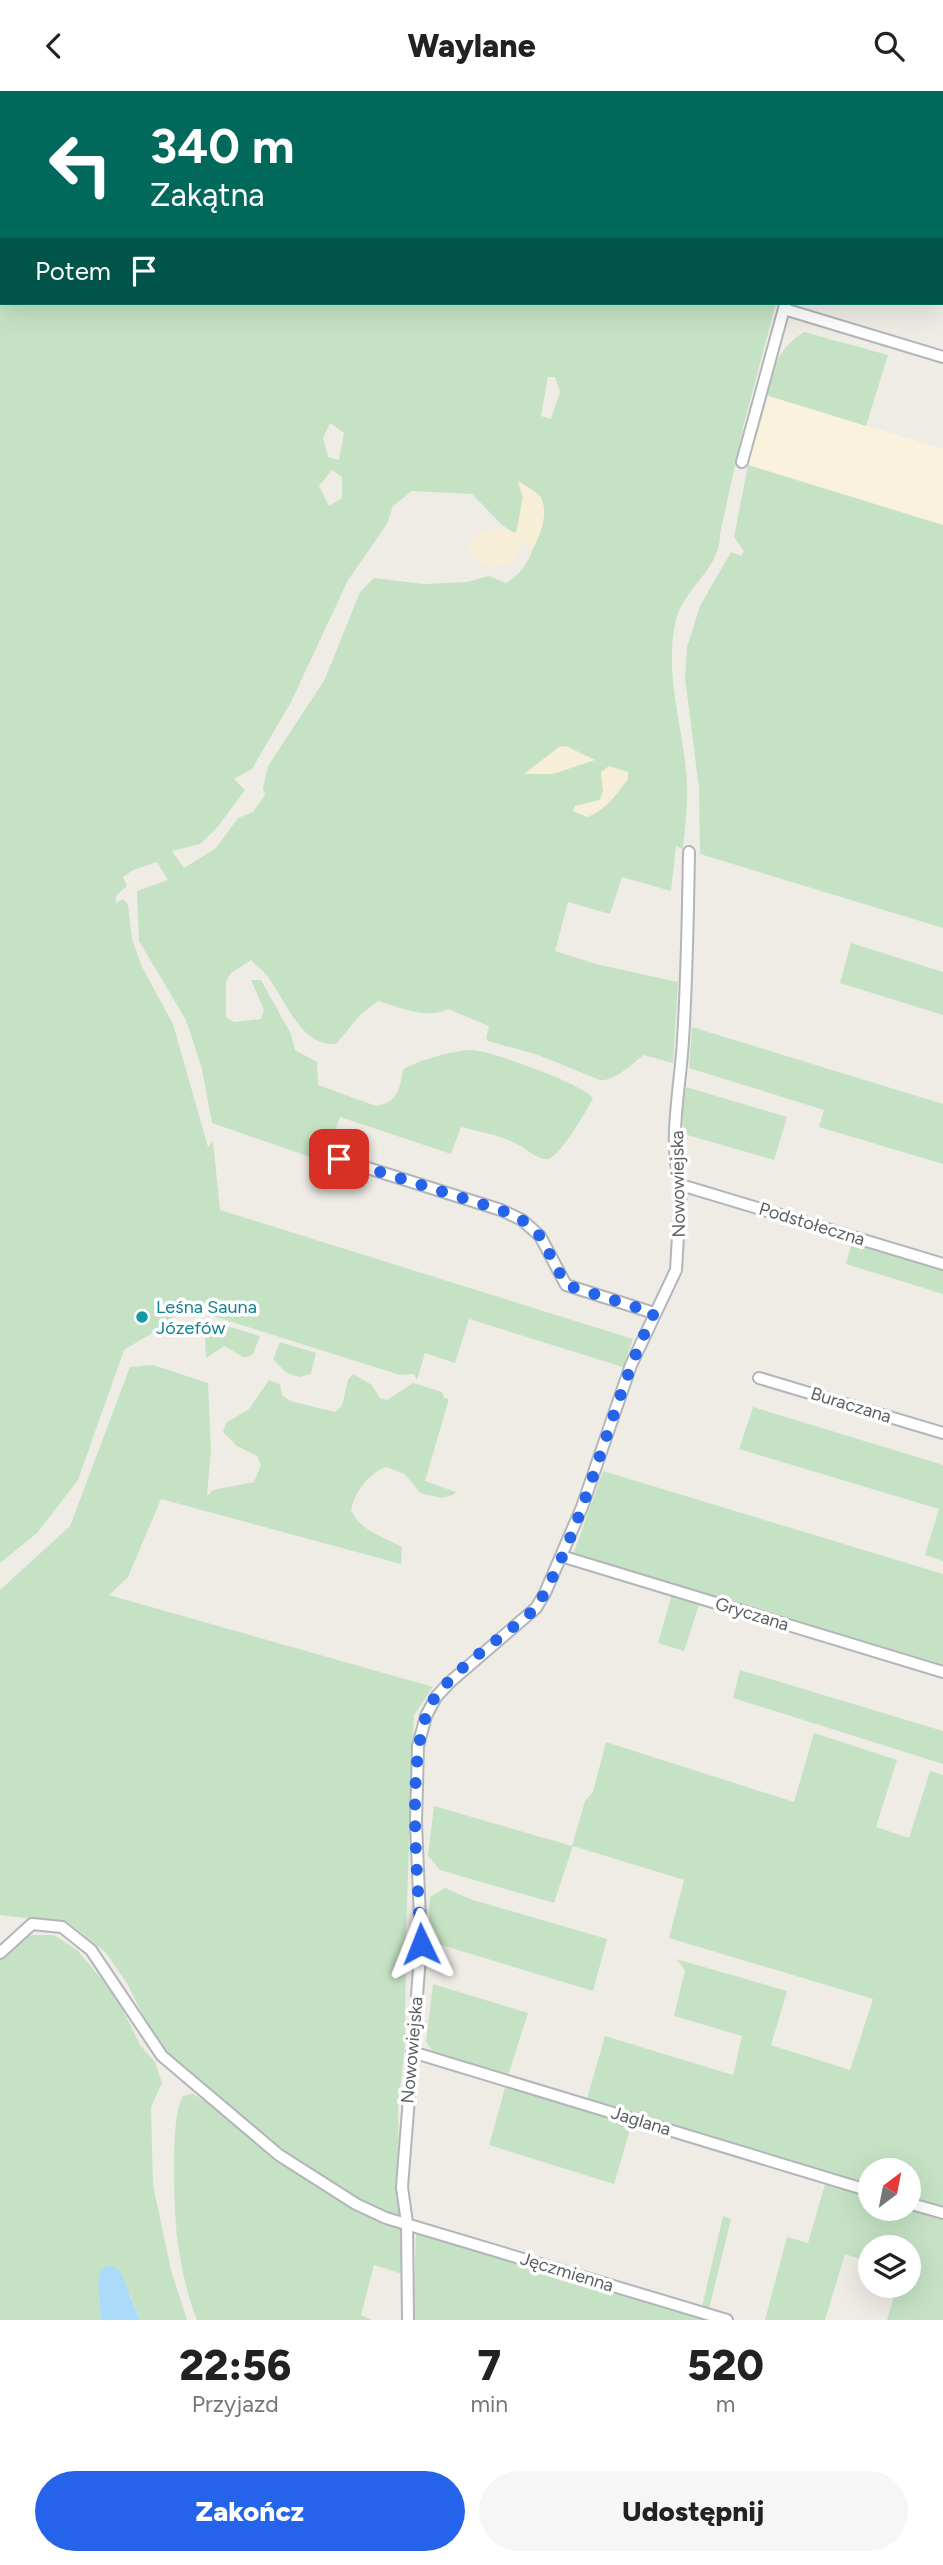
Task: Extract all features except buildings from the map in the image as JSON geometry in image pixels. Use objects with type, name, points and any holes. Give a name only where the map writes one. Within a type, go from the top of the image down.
[{"type":"street","points":[[742,462],[785,306],[943,357]]},
{"type":"street","name":"Nowowiejska","points":[[408,2320],[407,2223],[402,2187],[421,1944],[416,1822],[418,1746],[426,1717],[436,1697],[459,1672],[536,1608],[582,1507],[631,1365],[676,1270],[681,1185],[677,1172],[676,1147],[684,1038],[689,852]]},
{"type":"street","points":[[339,1159],[501,1210],[522,1220],[540,1236],[566,1285],[654,1313]]},
{"type":"street","name":"Podstołeczna","points":[[681,1185],[943,1264]]},
{"type":"street","name":"Buraczana","points":[[759,1378],[943,1433]]},
{"type":"street","name":"Gryczana","points":[[561,1556],[943,1672]]},
{"type":"street","name":"Jęczmienna","points":[[0,1953],[25,1927],[32,1924],[62,1927],[91,1950],[162,2056],[279,2155],[356,2204],[386,2218],[727,2320]]},
{"type":"street","name":"Jaglana","points":[[412,2052],[858,2187]]},
{"type":"street","points":[[921,2207],[943,2213]]},
{"type":"shaded area","points":[[769,396],[943,449],[943,525],[748,465]]},
{"type":"green space","points":[[0,305],[775,305],[744,424],[719,547],[708,569],[685,600],[675,624],[672,645],[673,686],[685,765],[687,801],[683,849],[676,846],[671,891],[622,877],[610,914],[568,902],[555,951],[596,964],[678,982],[673,1063],[643,1055],[617,1075],[600,1080],[538,1055],[488,1041],[486,1038],[489,1026],[448,1009],[422,1013],[378,1001],[361,1014],[336,1044],[323,1043],[303,1029],[267,976],[251,960],[231,973],[226,982],[226,1017],[234,1022],[261,1019],[264,1010],[251,980],[261,980],[291,1034],[295,1050],[317,1062],[318,1085],[376,1106],[389,1102],[396,1094],[403,1070],[436,1057],[471,1050],[535,1069],[586,1092],[593,1098],[566,1142],[548,1159],[536,1156],[505,1139],[461,1127],[451,1154],[340,1117],[333,1137],[322,1132],[312,1141],[313,1158],[212,1123],[202,1069],[186,1020],[139,941],[137,891],[168,880],[157,862],[133,870],[123,877],[127,886],[116,896],[116,903],[123,899],[128,904],[132,939],[142,967],[173,1024],[208,1147],[213,1141],[220,1210],[633,1339],[623,1367],[469,1319],[455,1363],[425,1353],[417,1380],[414,1374],[400,1375],[178,1305],[172,1321],[124,1350],[78,1480],[37,1533],[0,1563]],"holes":[[[548,377],[555,377],[560,392],[551,419],[541,416]],[[330,423],[344,433],[339,460],[328,457],[323,438]],[[332,470],[342,477],[342,498],[329,506],[319,486]],[[518,481],[541,497],[539,521],[530,556],[524,566],[506,583],[489,576],[467,582],[424,584],[374,578],[360,592],[325,679],[268,766],[263,788],[265,795],[253,812],[238,818],[216,848],[184,868],[172,851],[200,844],[216,829],[245,790],[234,779],[252,769],[291,702],[348,580],[387,524],[393,506],[412,491],[472,494],[502,525],[516,534],[523,498]],[[601,772],[623,785],[587,817],[575,806],[600,800],[603,791]]]},
{"type":"green space","points":[[804,332],[888,355],[866,426],[769,396],[767,393],[783,351]]},
{"type":"green space","points":[[748,465],[943,525],[943,928],[700,854],[699,788],[685,678],[687,647],[700,606],[731,552],[741,556],[744,551],[734,537]]},
{"type":"green space","points":[[851,943],[943,972],[943,1015],[840,983]]},
{"type":"green space","points":[[692,1027],[943,1104],[943,1164],[819,1127],[824,1110],[689,1068]]},
{"type":"green space","points":[[686,1087],[787,1117],[774,1160],[684,1134],[682,1105]]},
{"type":"green space","points":[[852,1243],[943,1269],[943,1294],[846,1264]]},
{"type":"green space","points":[[204,1319],[260,1336],[253,1354],[245,1358],[224,1346],[206,1358]]},
{"type":"green space","points":[[280,1342],[316,1353],[311,1374],[299,1377],[287,1373],[273,1359]]},
{"type":"green space","points":[[153,1365],[208,1383],[211,1450],[207,1496],[213,1490],[254,1482],[261,1465],[257,1456],[237,1446],[223,1432],[226,1423],[249,1409],[269,1380],[280,1384],[282,1395],[290,1401],[335,1412],[342,1406],[348,1380],[353,1374],[372,1385],[380,1398],[387,1400],[413,1383],[442,1392],[444,1398],[449,1399],[425,1481],[456,1492],[441,1498],[420,1493],[405,1474],[386,1467],[368,1479],[353,1503],[351,1510],[360,1523],[373,1533],[402,1547],[401,1564],[161,1499],[128,1577],[109,1595],[433,1687],[414,1715],[406,1930],[405,2045],[398,2109],[400,2216],[376,2211],[277,2147],[156,2042],[127,1983],[105,1952],[69,1923],[0,1915],[0,1590],[70,1526],[130,1367]]},
{"type":"green space","points":[[753,1407],[943,1465],[943,1561],[925,1555],[939,1509],[739,1449]]},
{"type":"green space","points":[[603,1471],[943,1574],[943,1668],[573,1555]]},
{"type":"green space","points":[[672,1594],[700,1602],[684,1651],[658,1643]]},
{"type":"green space","points":[[740,1670],[943,1731],[943,1764],[733,1698]]},
{"type":"green space","points":[[814,1733],[897,1760],[876,1827],[909,1838],[930,1771],[943,1775],[943,2209],[921,2203],[921,2158],[858,2158],[858,2183],[586,2102],[605,2036],[733,2075],[742,2036],[674,2016],[685,1970],[676,1959],[787,1991],[771,2045],[850,2070],[873,1999],[669,1938],[684,1880],[573,1846],[554,1903],[440,1870],[428,1856],[434,1806],[572,1846],[585,1801],[593,1792],[606,1742],[794,1802]]},
{"type":"green space","points":[[445,1888],[470,1899],[607,1939],[593,1991],[428,1941],[430,1897]]},
{"type":"green space","points":[[32,1935],[54,1935],[78,1951],[116,1996],[140,2045],[155,2062],[162,2083],[151,2107],[153,2185],[171,2270],[187,2320],[140,2320],[130,2294],[98,2284],[101,2320],[0,2320],[0,1960],[24,1938]]},
{"type":"green space","points":[[433,1984],[528,2013],[508,2076],[433,2052],[426,2042]]},
{"type":"green space","points":[[506,2085],[632,2123],[614,2184],[489,2145]]},
{"type":"green space","points":[[193,2094],[208,2103],[271,2157],[401,2230],[402,2274],[374,2265],[361,2315],[372,2320],[197,2320],[180,2257],[174,2185],[179,2106],[183,2096]]},
{"type":"green space","points":[[826,2181],[858,2191],[858,2221],[921,2221],[921,2212],[943,2217],[943,2320],[887,2320],[893,2298],[921,2298],[921,2235],[858,2235],[858,2258],[845,2254],[825,2320],[765,2320],[787,2237],[808,2243]]},
{"type":"green space","points":[[723,2216],[731,2219],[709,2309],[702,2307]]},
{"type":"green space","points":[[416,2232],[708,2320],[413,2320]]},
{"type":"sand","points":[[518,481],[536,493],[543,503],[541,531],[532,550],[522,540],[514,563],[490,568],[475,560],[467,549],[474,535],[495,528],[516,533],[523,498]]},
{"type":"sand","points":[[566,746],[595,760],[553,774],[524,774],[559,747]]},
{"type":"sand","points":[[609,766],[628,772],[628,779],[605,806],[593,814],[587,817],[573,811],[575,806],[600,800],[603,791],[601,772]]},
{"type":"water","points":[[109,2265],[120,2271],[140,2320],[101,2320],[98,2284],[101,2269]]},
{"type":"place","name":"Leśna Sauna Józefów","points":[[142,1317]]},
{"type":"route","points":[[339,1159],[501,1210],[522,1220],[540,1236],[557,1273],[566,1285],[654,1313],[628,1371],[582,1507],[545,1593],[536,1608],[459,1672],[436,1697],[426,1717],[418,1746],[416,1822],[421,1944]]}]
